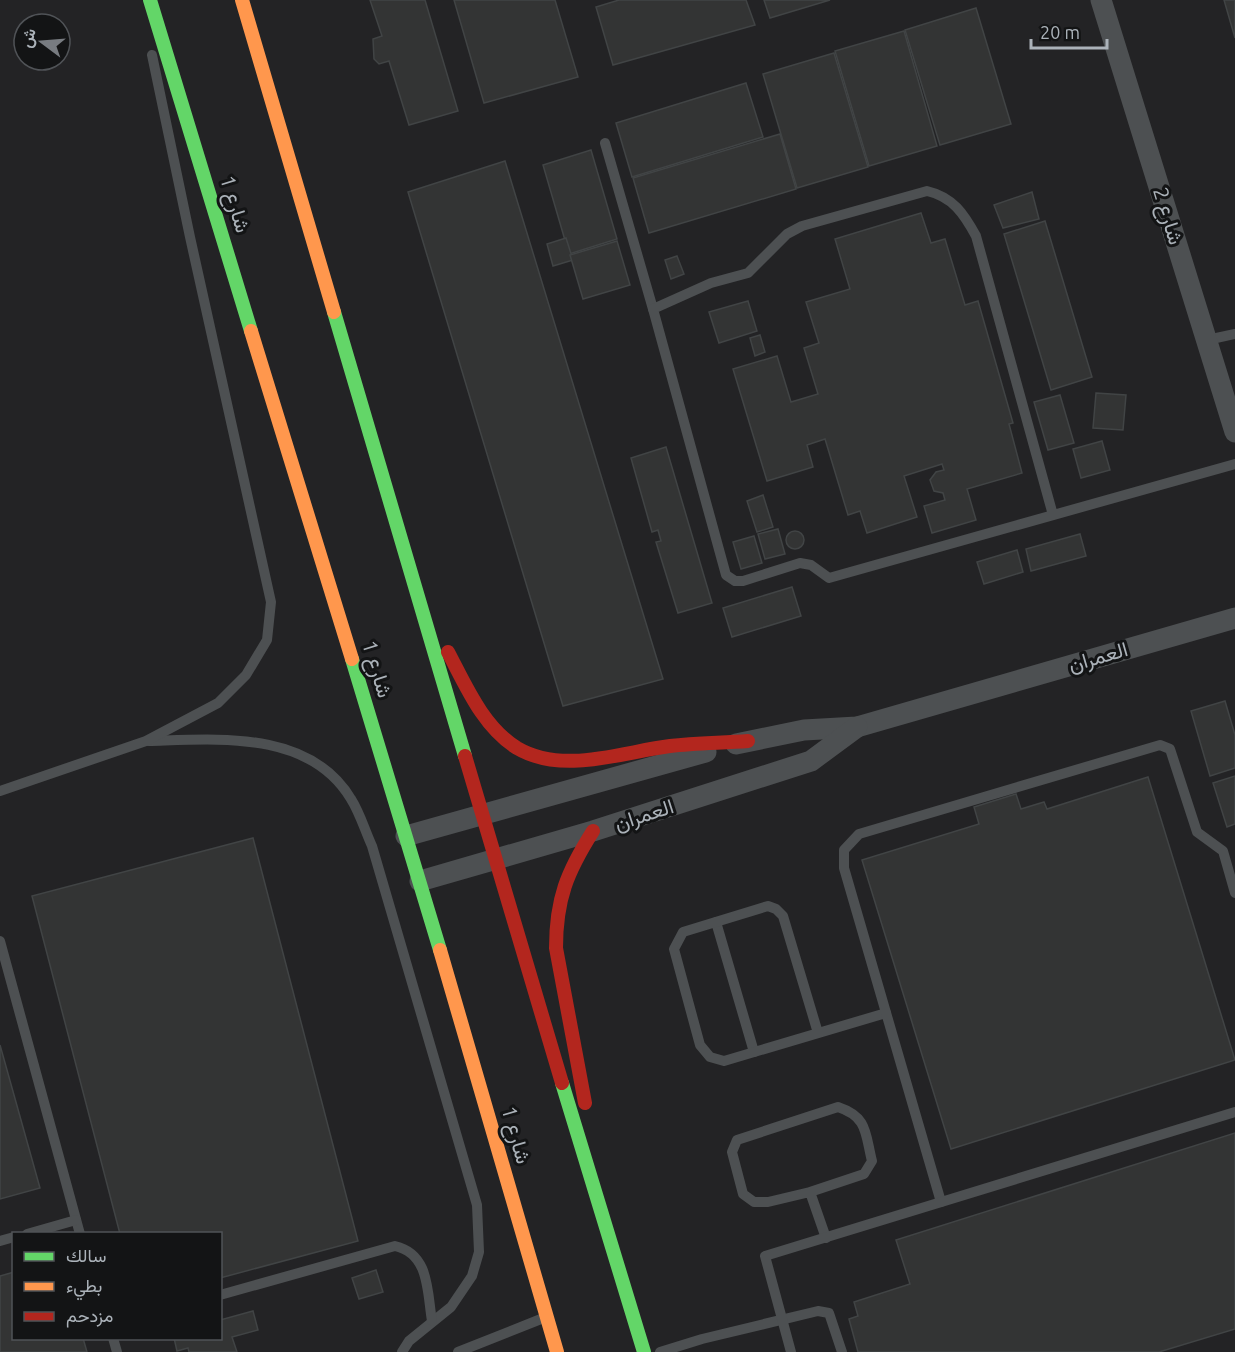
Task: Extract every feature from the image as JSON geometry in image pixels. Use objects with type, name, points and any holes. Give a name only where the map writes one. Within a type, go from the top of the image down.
[{"type":"street","name":"شارع 1","points":[[150,0],[420,881],[557,1352]]},
{"type":"street","points":[[242,0],[598,1204],[644,1352]]},
{"type":"street","name":"شارع 2","points":[[1101,0],[1235,432]]},
{"type":"street","points":[[420,600],[479,708],[499,734],[528,753],[559,760],[602,760],[668,746],[748,741]]},
{"type":"street","name":"العمران","points":[[406,836],[748,741],[804,730],[857,726],[1235,618]]},
{"type":"street","name":"العمران","points":[[420,881],[593,831],[811,761],[857,726]]},
{"type":"street","points":[[593,831],[566,873],[559,894],[555,923],[556,948],[571,1021],[598,1204]]},
{"type":"lane","points":[[0,791],[146,741],[218,703],[246,675],[267,640],[271,602],[190,237],[141,0]]},
{"type":"lane","points":[[605,143],[726,575],[735,581],[743,581],[800,563],[811,565],[829,578],[1235,465]]},
{"type":"lane","points":[[653,309],[711,282],[748,273],[787,234],[802,226],[927,190],[939,194],[952,201],[976,236],[1053,515]]},
{"type":"lane","points":[[1207,340],[1235,334]]},
{"type":"lane","points":[[146,741],[223,739],[293,751],[336,779],[352,801],[372,846],[477,1205],[479,1252],[472,1276],[452,1306],[409,1341],[402,1352]]},
{"type":"lane","points":[[941,1202],[844,868],[844,850],[859,834],[1160,745],[1170,749],[1197,832],[1223,851],[1235,893]]},
{"type":"lane","points":[[818,1033],[783,916],[777,909],[768,906],[683,932],[674,949],[700,1045],[710,1057],[724,1061],[886,1013]]},
{"type":"lane","points":[[716,922],[754,1052]]},
{"type":"lane","points":[[0,941],[80,1232]]},
{"type":"lane","points":[[838,1107],[851,1111],[863,1121],[872,1161],[864,1174],[810,1192],[768,1202],[754,1202],[743,1194],[732,1152],[737,1140],[838,1107]]},
{"type":"lane","points":[[791,1352],[765,1257],[1235,1112]]},
{"type":"lane","points":[[810,1192],[826,1238]]},
{"type":"lane","points":[[31,1232],[76,1220]]},
{"type":"lane","points":[[222,1293],[395,1246],[414,1253],[421,1261],[432,1321]]},
{"type":"lane","points":[[660,1352],[818,1311],[828,1313],[842,1352]]},
{"type":"lane","points":[[458,1352],[546,1317]]},
{"type":"shaded area","points":[[0,0],[1235,0],[1235,1352],[0,1352]]},
{"type":"building","points":[[370,0],[425,0],[458,111],[409,125],[389,61],[379,64],[374,59],[373,39],[382,36]]},
{"type":"building","points":[[454,0],[555,0],[578,77],[484,103]]},
{"type":"building","points":[[619,0],[746,0],[755,25],[613,65],[596,7]]},
{"type":"building","points":[[764,0],[830,0],[770,18]]},
{"type":"building","points":[[1224,0],[1235,0],[1235,38]]},
{"type":"building","points":[[976,8],[1011,124],[940,145],[905,30]]},
{"type":"building","points":[[904,31],[937,146],[869,166],[835,51]]},
{"type":"building","points":[[834,53],[868,167],[797,188],[763,74]]},
{"type":"building","points":[[746,83],[763,137],[632,177],[616,123]]},
{"type":"building","points":[[780,134],[796,189],[649,233],[633,178]]},
{"type":"building","points":[[591,150],[617,239],[569,254],[543,165]]},
{"type":"building","points":[[505,161],[663,679],[563,706],[408,192]]},
{"type":"building","points":[[1032,192],[1039,219],[1003,228],[994,205]]},
{"type":"building","points":[[921,213],[931,243],[945,239],[965,305],[978,301],[1013,423],[1009,424],[1022,473],[967,489],[976,520],[932,533],[924,506],[945,500],[943,493],[934,491],[930,480],[936,472],[944,470],[942,464],[904,476],[917,517],[867,533],[860,511],[848,515],[825,439],[807,445],[813,467],[767,481],[733,369],[777,356],[791,402],[818,394],[804,348],[819,343],[806,302],[850,289],[835,239]]},
{"type":"building","points":[[1045,221],[1092,377],[1051,390],[1004,234]]},
{"type":"building","points":[[566,238],[573,260],[553,266],[547,244]]},
{"type":"building","points":[[617,241],[630,285],[583,299],[570,255]]},
{"type":"building","points":[[677,256],[684,274],[671,279],[665,260]]},
{"type":"building","points":[[748,301],[757,331],[719,343],[709,312]]},
{"type":"building","points":[[760,335],[765,352],[755,356],[750,338]]},
{"type":"building","points":[[1096,393],[1126,395],[1123,430],[1093,428]]},
{"type":"building","points":[[1060,395],[1074,443],[1048,450],[1034,402]]},
{"type":"building","points":[[1102,441],[1110,470],[1081,478],[1073,449]]},
{"type":"building","points":[[666,447],[712,603],[678,613],[656,542],[661,541],[658,530],[652,532],[631,458]]},
{"type":"building","points":[[763,495],[773,527],[757,532],[747,501]]},
{"type":"building","points":[[778,529],[785,554],[765,559],[758,534]]},
{"type":"building","points":[[795,531],[801,534],[804,540],[801,546],[795,549],[789,546],[786,540],[789,534]]},
{"type":"building","points":[[1080,534],[1086,556],[1031,571],[1026,549]]},
{"type":"building","points":[[754,536],[762,563],[741,569],[733,542]]},
{"type":"building","points":[[1017,550],[1023,572],[984,584],[977,562]]},
{"type":"building","points":[[792,587],[801,616],[732,637],[723,608]]},
{"type":"building","points":[[1225,701],[1235,735],[1235,768],[1210,776],[1191,711]]},
{"type":"building","points":[[1235,776],[1235,824],[1227,827],[1213,783]]},
{"type":"building","points":[[1148,777],[1235,1060],[951,1149],[862,860],[979,824],[974,807],[1016,794],[1021,809],[1044,802],[1047,809]]},
{"type":"building","points":[[253,838],[358,1241],[222,1277],[222,1232],[119,1232],[32,896]]},
{"type":"building","points":[[0,1045],[40,1188],[0,1199]]},
{"type":"building","points":[[1235,1133],[1235,1329],[1159,1352],[858,1352],[849,1319],[858,1316],[854,1302],[910,1284],[896,1240]]},
{"type":"building","points":[[376,1270],[383,1292],[359,1299],[352,1278]]},
{"type":"building","points":[[12,1273],[12,1340],[84,1340],[87,1352],[0,1352],[0,1276]]},
{"type":"building","points":[[253,1311],[258,1330],[232,1337],[237,1352],[189,1352],[188,1348],[177,1351],[174,1340],[222,1340],[222,1319]]},
{"type":"traffic: fast","points":[[150,0],[251,331]]},
{"type":"traffic: fast","points":[[334,312],[465,756]]},
{"type":"traffic: fast","points":[[352,659],[440,950]]},
{"type":"traffic: fast","points":[[562,1083],[644,1352]]},
{"type":"traffic: slow","points":[[242,0],[334,312]]},
{"type":"traffic: slow","points":[[251,331],[352,659]]},
{"type":"traffic: slow","points":[[440,950],[557,1352]]},
{"type":"traffic: jam","points":[[448,652],[476,705],[494,729],[517,748],[535,756],[573,761],[670,746],[748,741]]},
{"type":"traffic: jam","points":[[465,756],[562,1083]]},
{"type":"traffic: jam","points":[[585,1103],[556,948],[558,915],[565,886],[576,860],[593,831]]}]
